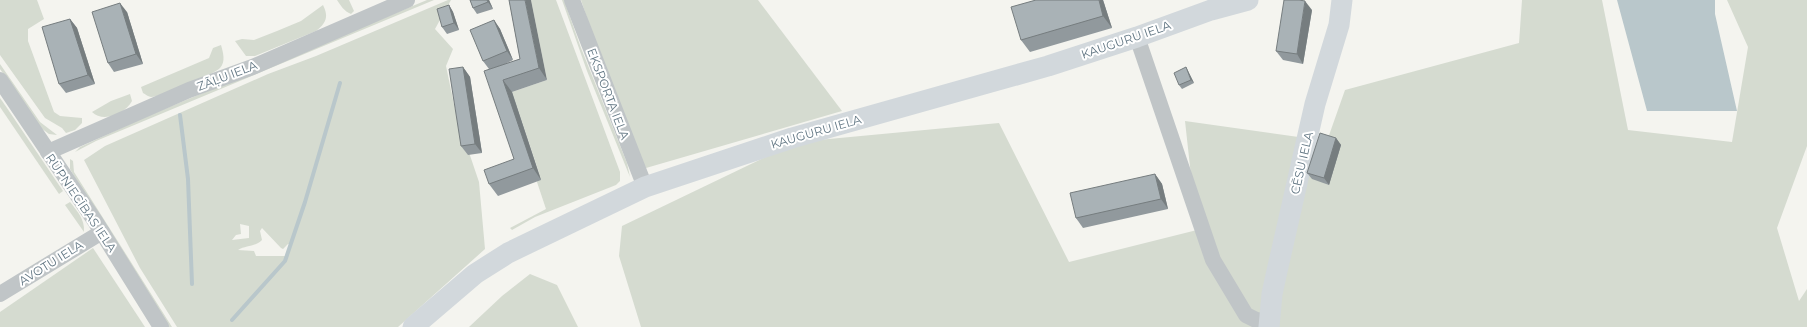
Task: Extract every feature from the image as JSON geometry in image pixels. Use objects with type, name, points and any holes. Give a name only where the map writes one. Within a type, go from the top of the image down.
[{"type":"main road","name":"KAUGURU IELA","points":[[413,327],[475,274],[508,253],[645,187],[792,138],[1048,66],[1137,37],[1216,5],[1248,0]]},
{"type":"main road","name":"CĒSU IELA","points":[[1269,325],[1272,294],[1315,104],[1339,26],[1342,0]]},
{"type":"street","name":"ZĀĻU IELA","points":[[48,152],[189,90],[255,66],[407,0]]},
{"type":"street","name":"EKSPORTA IELA","points":[[572,0],[645,187]]},
{"type":"street","points":[[1137,37],[1213,260],[1246,316],[1269,325]]},
{"type":"street","name":"RŪPNIECĪBAS IELA","points":[[0,80],[102,232],[161,327]]},
{"type":"street","name":"AVOTU IELA","points":[[0,294],[102,232]]},
{"type":"shaded area","points":[[0,0],[37,0],[44,19],[28,29],[28,41],[54,112],[60,116],[82,118],[82,123],[75,130],[66,133],[62,128],[45,118],[0,55]]},
{"type":"shaded area","points":[[337,0],[349,0],[354,11],[351,14],[349,13]]},
{"type":"shaded area","points":[[427,0],[434,0],[96,141],[75,152],[80,147],[145,117]]},
{"type":"shaded area","points":[[451,0],[435,29],[453,49],[446,66],[456,114],[479,182],[485,249],[398,327],[177,327],[140,268],[84,160],[105,146],[268,74],[316,56]],"holes":[[[240,224],[249,226],[249,238],[232,240],[236,235],[241,234]],[[262,228],[281,248],[283,249],[288,244],[292,245],[287,256],[256,256],[254,251],[238,250],[256,244],[262,240],[260,231]]]},
{"type":"shaded area","points":[[531,0],[556,0],[620,172],[620,181],[616,185],[535,217],[512,230],[510,228],[546,209],[537,182],[539,173],[512,92],[547,80]]},
{"type":"shaded area","points":[[562,0],[564,0],[581,48],[627,163],[630,177],[587,71]]},
{"type":"shaded area","points":[[581,0],[758,0],[842,111],[646,168],[641,160],[601,60]]},
{"type":"shaded area","points":[[1522,0],[1602,0],[1628,130],[1732,142],[1748,47],[1727,0],[1807,0],[1807,146],[1777,228],[1799,301],[1807,289],[1807,327],[641,327],[619,256],[622,226],[797,142],[999,123],[1069,262],[1197,230],[1185,121],[1327,141],[1345,90],[1519,43]]},
{"type":"shaded area","points":[[1617,0],[1715,0],[1715,14],[1737,111],[1647,111]]},
{"type":"shaded area","points":[[323,5],[326,13],[326,20],[316,31],[255,56],[246,56],[235,41],[242,39],[254,40],[277,31],[301,21]]},
{"type":"shaded area","points":[[221,45],[224,57],[220,68],[187,85],[157,96],[150,97],[143,93],[141,87],[209,58],[213,48]]},
{"type":"shaded area","points":[[0,64],[40,122],[57,135],[49,134],[41,128],[0,69]]},
{"type":"shaded area","points":[[130,94],[132,101],[129,106],[114,116],[102,117],[92,112],[111,101]]},
{"type":"shaded area","points":[[0,98],[63,191],[59,194],[0,107]]},
{"type":"shaded area","points":[[70,159],[73,161],[74,172],[172,327],[169,327],[79,184],[70,169]]},
{"type":"shaded area","points":[[70,202],[82,219],[84,232],[65,205]]},
{"type":"shaded area","points":[[93,248],[145,327],[0,327],[0,312]]},
{"type":"shaded area","points":[[530,274],[557,285],[578,327],[469,327],[502,296]]},
{"type":"building","points":[[470,0],[487,0],[488,2],[473,8]]},
{"type":"building","points":[[509,0],[525,0],[539,68],[503,80],[533,168],[489,184],[484,170],[514,159],[484,71],[520,59]]},
{"type":"building","points":[[1036,0],[1099,0],[1103,16],[1021,40],[1011,7]]},
{"type":"building","points":[[1284,0],[1305,1],[1297,54],[1276,51]]},
{"type":"building","points":[[120,3],[136,54],[108,63],[92,12]]},
{"type":"building","points":[[449,5],[454,23],[442,27],[437,9]]},
{"type":"building","points":[[70,19],[88,75],[59,84],[42,27]]},
{"type":"building","points":[[494,20],[507,51],[483,61],[470,30]]},
{"type":"building","points":[[463,67],[475,144],[461,146],[449,69]]},
{"type":"building","points":[[1186,67],[1191,80],[1179,85],[1174,73]]},
{"type":"building","points":[[1320,133],[1336,138],[1324,178],[1307,173]]},
{"type":"building","points":[[1155,174],[1161,199],[1076,218],[1070,193]]},
{"type":"waterway","points":[[232,320],[285,261],[305,202],[340,83]]},
{"type":"waterway","points":[[180,115],[188,179],[192,284]]}]
